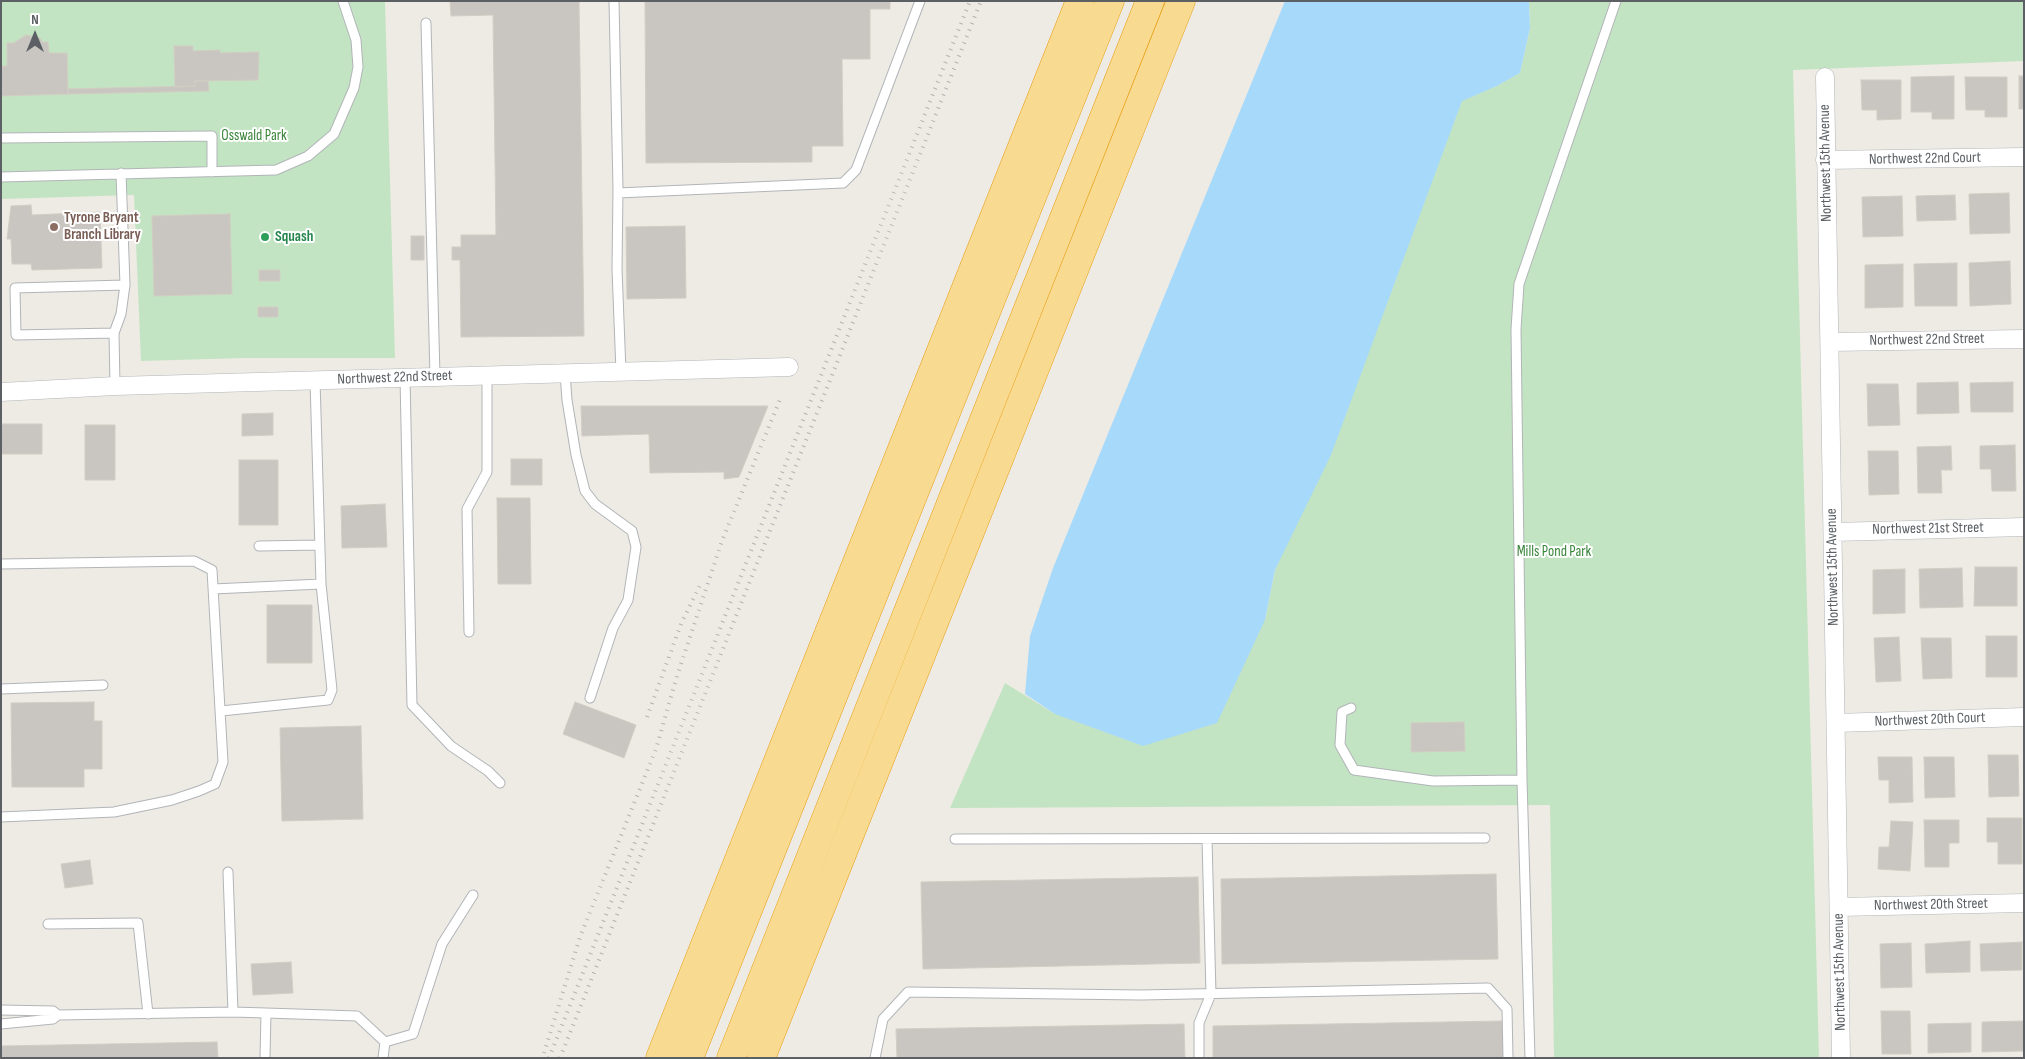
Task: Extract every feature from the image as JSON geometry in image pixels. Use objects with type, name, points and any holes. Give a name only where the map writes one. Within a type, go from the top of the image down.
[{"type":"highway","points":[[660,1058],[1080,1]]},
{"type":"highway","points":[[689,1058],[1110,1]]},
{"type":"highway","points":[[731,1058],[1150,1]]},
{"type":"highway","points":[[760,1058],[1181,1]]},
{"type":"street","name":"Northwest 15th Avenue","points":[[1825,77],[1841,1058]]},
{"type":"street","name":"Northwest 22nd Court","points":[[1826,160],[2024,157]]},
{"type":"street","name":"Northwest 22nd Street","points":[[1830,342],[2024,339]]},
{"type":"street","name":"Northwest 22nd Street","points":[[1,392],[116,386],[788,367]]},
{"type":"street","name":"Northwest 21st Street","points":[[1833,532],[2024,527]]},
{"type":"street","name":"Northwest 20th Court","points":[[1836,723],[2024,717]]},
{"type":"street","name":"Northwest 20th Street","points":[[1839,907],[2024,903]]},
{"type":"lane","points":[[1,177],[276,170],[308,156],[334,134],[354,88],[358,67],[356,40],[343,1]]},
{"type":"lane","points":[[614,1],[620,372]]},
{"type":"lane","points":[[618,193],[843,183],[856,170],[920,1]]},
{"type":"lane","points":[[1530,1058],[1522,780],[1516,329],[1519,284],[1616,1]]},
{"type":"lane","points":[[426,23],[435,377]]},
{"type":"lane","points":[[1,138],[212,136],[212,172]]},
{"type":"lane","points":[[116,386],[114,332],[121,314],[125,285],[121,173]]},
{"type":"lane","points":[[114,332],[16,335],[15,288],[125,285]]},
{"type":"lane","points":[[565,374],[567,400],[576,455],[585,491],[595,504],[632,531],[636,547],[628,600],[614,628],[590,698]]},
{"type":"lane","points":[[469,632],[467,509],[487,472],[487,376]]},
{"type":"lane","points":[[405,378],[412,705],[451,746],[488,771],[500,783]]},
{"type":"lane","points":[[221,711],[328,700],[332,690],[321,584],[316,380]]},
{"type":"lane","points":[[259,546],[320,545]]},
{"type":"lane","points":[[1,564],[194,561],[212,570],[223,762],[215,784],[200,792],[172,800],[114,812],[1,817]]},
{"type":"lane","points":[[213,589],[321,584]]},
{"type":"lane","points":[[1,689],[102,685]]},
{"type":"lane","points":[[1352,708],[1342,712],[1340,745],[1354,770],[1433,780],[1522,780]]},
{"type":"lane","points":[[955,840],[1485,838]]},
{"type":"lane","points":[[1199,1058],[1199,1023],[1211,994],[1207,839]]},
{"type":"lane","points":[[228,872],[233,1012]]},
{"type":"lane","points":[[385,1042],[413,1034],[442,944],[473,895]]},
{"type":"lane","points":[[48,924],[138,923],[148,1014]]},
{"type":"lane","points":[[875,1058],[883,1019],[908,992],[1141,995],[1488,988],[1507,1010],[1508,1058]]},
{"type":"lane","points":[[1,1010],[53,1011],[58,1015]]},
{"type":"lane","points":[[1,1024],[53,1019],[58,1015],[233,1012],[357,1016],[385,1042]]},
{"type":"lane","points":[[265,1058],[266,1013]]},
{"type":"lane","points":[[383,1058],[385,1042]]},
{"type":"green space","name":"Osswald Park","points":[[1,1],[385,1],[395,358],[245,358],[141,361],[134,195],[1,199]]},
{"type":"green space","name":"Mills Pond Park","points":[[1529,1],[2024,1],[2024,61],[1793,70],[1819,1058],[1554,1058],[1550,805],[950,808],[1005,683],[1055,714],[1265,620],[1275,570],[1462,100],[1497,86],[1520,73],[1530,28]]},
{"type":"water","points":[[1285,1],[1529,1],[1530,28],[1520,73],[1497,86],[1462,101],[1331,455],[1275,570],[1265,620],[1217,723],[1143,746],[1055,714],[1025,694],[1030,636],[1053,568]]},
{"type":"building","points":[[450,1],[579,1],[584,336],[461,337],[460,260],[452,260],[452,247],[461,247],[461,235],[496,235],[493,15],[451,16]]},
{"type":"building","points":[[645,1],[890,1],[890,9],[870,9],[870,59],[842,59],[843,146],[812,146],[812,162],[646,163]]},
{"type":"building","points":[[26,35],[40,38],[42,42],[48,42],[49,53],[67,53],[68,94],[1,96],[1,66],[7,66],[7,43],[14,43]]},
{"type":"building","points":[[174,46],[193,46],[193,51],[220,50],[220,53],[259,52],[258,80],[194,81],[195,86],[175,87]]},
{"type":"building","points":[[1954,76],[1954,119],[1932,119],[1932,112],[1911,112],[1911,77]]},
{"type":"building","points":[[2019,76],[2024,76],[2024,109],[2019,109]]},
{"type":"building","points":[[1965,77],[2007,77],[2007,117],[1985,117],[1985,110],[1966,110]]},
{"type":"building","points":[[1861,80],[1901,80],[1901,119],[1877,120],[1877,110],[1862,110]]},
{"type":"building","points":[[194,81],[208,81],[209,91],[68,94],[68,89],[195,86]]},
{"type":"building","points":[[2009,193],[2010,233],[1970,234],[1969,194]]},
{"type":"building","points":[[1955,195],[1956,220],[1917,221],[1916,196]]},
{"type":"building","points":[[1902,196],[1903,236],[1863,237],[1862,197]]},
{"type":"building","name":"Tyrone Bryant Branch Library","points":[[31,205],[32,215],[100,212],[102,268],[32,270],[31,264],[12,264],[11,239],[7,239],[11,206]]},
{"type":"building","points":[[230,214],[232,294],[154,296],[152,216]]},
{"type":"building","points":[[685,226],[686,298],[627,299],[626,227]]},
{"type":"building","points":[[411,236],[424,236],[424,260],[411,260]]},
{"type":"building","points":[[2010,261],[2011,304],[1970,306],[1969,263]]},
{"type":"building","points":[[1957,263],[1957,306],[1915,306],[1914,264]]},
{"type":"building","points":[[1903,264],[1903,307],[1865,308],[1865,265]]},
{"type":"building","points":[[259,270],[280,270],[280,281],[259,281]]},
{"type":"building","points":[[258,307],[278,307],[278,317],[258,317]]},
{"type":"building","points":[[1958,382],[1959,413],[1917,414],[1917,383]]},
{"type":"building","points":[[2013,382],[2013,412],[1971,412],[1970,383]]},
{"type":"building","points":[[1867,384],[1898,384],[1900,425],[1868,426]]},
{"type":"building","points":[[581,406],[768,406],[739,477],[724,479],[724,472],[650,473],[649,434],[582,436]]},
{"type":"building","points":[[273,413],[273,435],[242,436],[242,414]]},
{"type":"building","points":[[1,424],[42,424],[42,454],[1,454]]},
{"type":"building","points":[[85,425],[115,425],[115,480],[85,480]]},
{"type":"building","points":[[2015,445],[2016,491],[1992,491],[1991,469],[1980,469],[1980,446]]},
{"type":"building","points":[[1951,446],[1952,470],[1941,470],[1942,493],[1918,493],[1917,447]]},
{"type":"building","points":[[1868,451],[1898,451],[1899,494],[1869,495]]},
{"type":"building","points":[[511,459],[542,459],[542,485],[511,485]]},
{"type":"building","points":[[239,460],[278,460],[278,525],[239,525]]},
{"type":"building","points":[[497,498],[530,498],[531,584],[498,584]]},
{"type":"building","points":[[385,504],[387,547],[342,548],[341,506]]},
{"type":"building","points":[[1975,567],[2017,567],[2017,606],[1974,606]]},
{"type":"building","points":[[1962,568],[1963,607],[1920,608],[1919,569]]},
{"type":"building","points":[[1905,569],[1905,613],[1873,614],[1873,570]]},
{"type":"building","points":[[267,605],[312,605],[312,663],[267,663]]},
{"type":"building","points":[[1986,636],[2017,636],[2017,677],[1986,677]]},
{"type":"building","points":[[1899,637],[1901,681],[1876,682],[1874,638]]},
{"type":"building","points":[[1921,638],[1951,638],[1952,678],[1923,679]]},
{"type":"building","points":[[94,702],[94,721],[102,721],[102,769],[84,769],[84,787],[12,787],[11,703]]},
{"type":"building","points":[[575,702],[636,725],[624,758],[563,734]]},
{"type":"building","points":[[1464,722],[1465,751],[1411,752],[1411,723]]},
{"type":"building","points":[[361,726],[363,819],[282,821],[280,728]]},
{"type":"building","points":[[1988,755],[2018,755],[2019,796],[1989,797]]},
{"type":"building","points":[[1878,757],[1912,757],[1913,802],[1889,803],[1889,780],[1879,780]]},
{"type":"building","points":[[1924,757],[1954,757],[1955,797],[1925,798]]},
{"type":"building","points":[[1987,818],[2022,818],[2022,864],[1998,864],[1998,842],[1987,842]]},
{"type":"building","points":[[1924,820],[1959,820],[1959,843],[1949,843],[1949,867],[1925,867]]},
{"type":"building","points":[[1891,821],[1913,822],[1910,871],[1878,869],[1879,847],[1889,847]]},
{"type":"building","points":[[90,860],[93,884],[65,888],[61,864]]},
{"type":"building","points":[[1496,874],[1498,959],[1222,964],[1221,879]]},
{"type":"building","points":[[1198,877],[1200,963],[923,969],[921,882]]},
{"type":"building","points":[[1970,941],[1970,972],[1926,973],[1925,944]]},
{"type":"building","points":[[2022,942],[2022,970],[1981,971],[1980,944]]},
{"type":"building","points":[[1911,943],[1912,987],[1881,988],[1880,944]]},
{"type":"building","points":[[291,962],[293,993],[253,995],[251,964]]},
{"type":"building","points":[[1881,1011],[1910,1011],[1911,1054],[1882,1054]]},
{"type":"building","points":[[1503,1021],[1504,1058],[1213,1058],[1213,1026]]},
{"type":"building","points":[[2024,1021],[2024,1051],[1982,1052],[1982,1022]]},
{"type":"building","points":[[1971,1023],[1971,1052],[1928,1053],[1928,1024]]},
{"type":"building","points":[[1184,1024],[1185,1058],[897,1058],[896,1029]]},
{"type":"building","points":[[217,1042],[218,1058],[1,1058],[1,1046]]},
{"type":"railway","points":[[549,1058],[970,1]]},
{"type":"railway","points":[[560,1058],[981,1]]},
{"type":"railway","points":[[544,1053],[580,937],[656,749],[677,676],[722,541],[781,397]]},
{"type":"railway","points":[[647,717],[681,624],[702,581]]},
{"type":"place","name":"Tyrone Bryant Branch Library","points":[[54,227]]},
{"type":"place","name":"Squash","points":[[265,237]]}]
